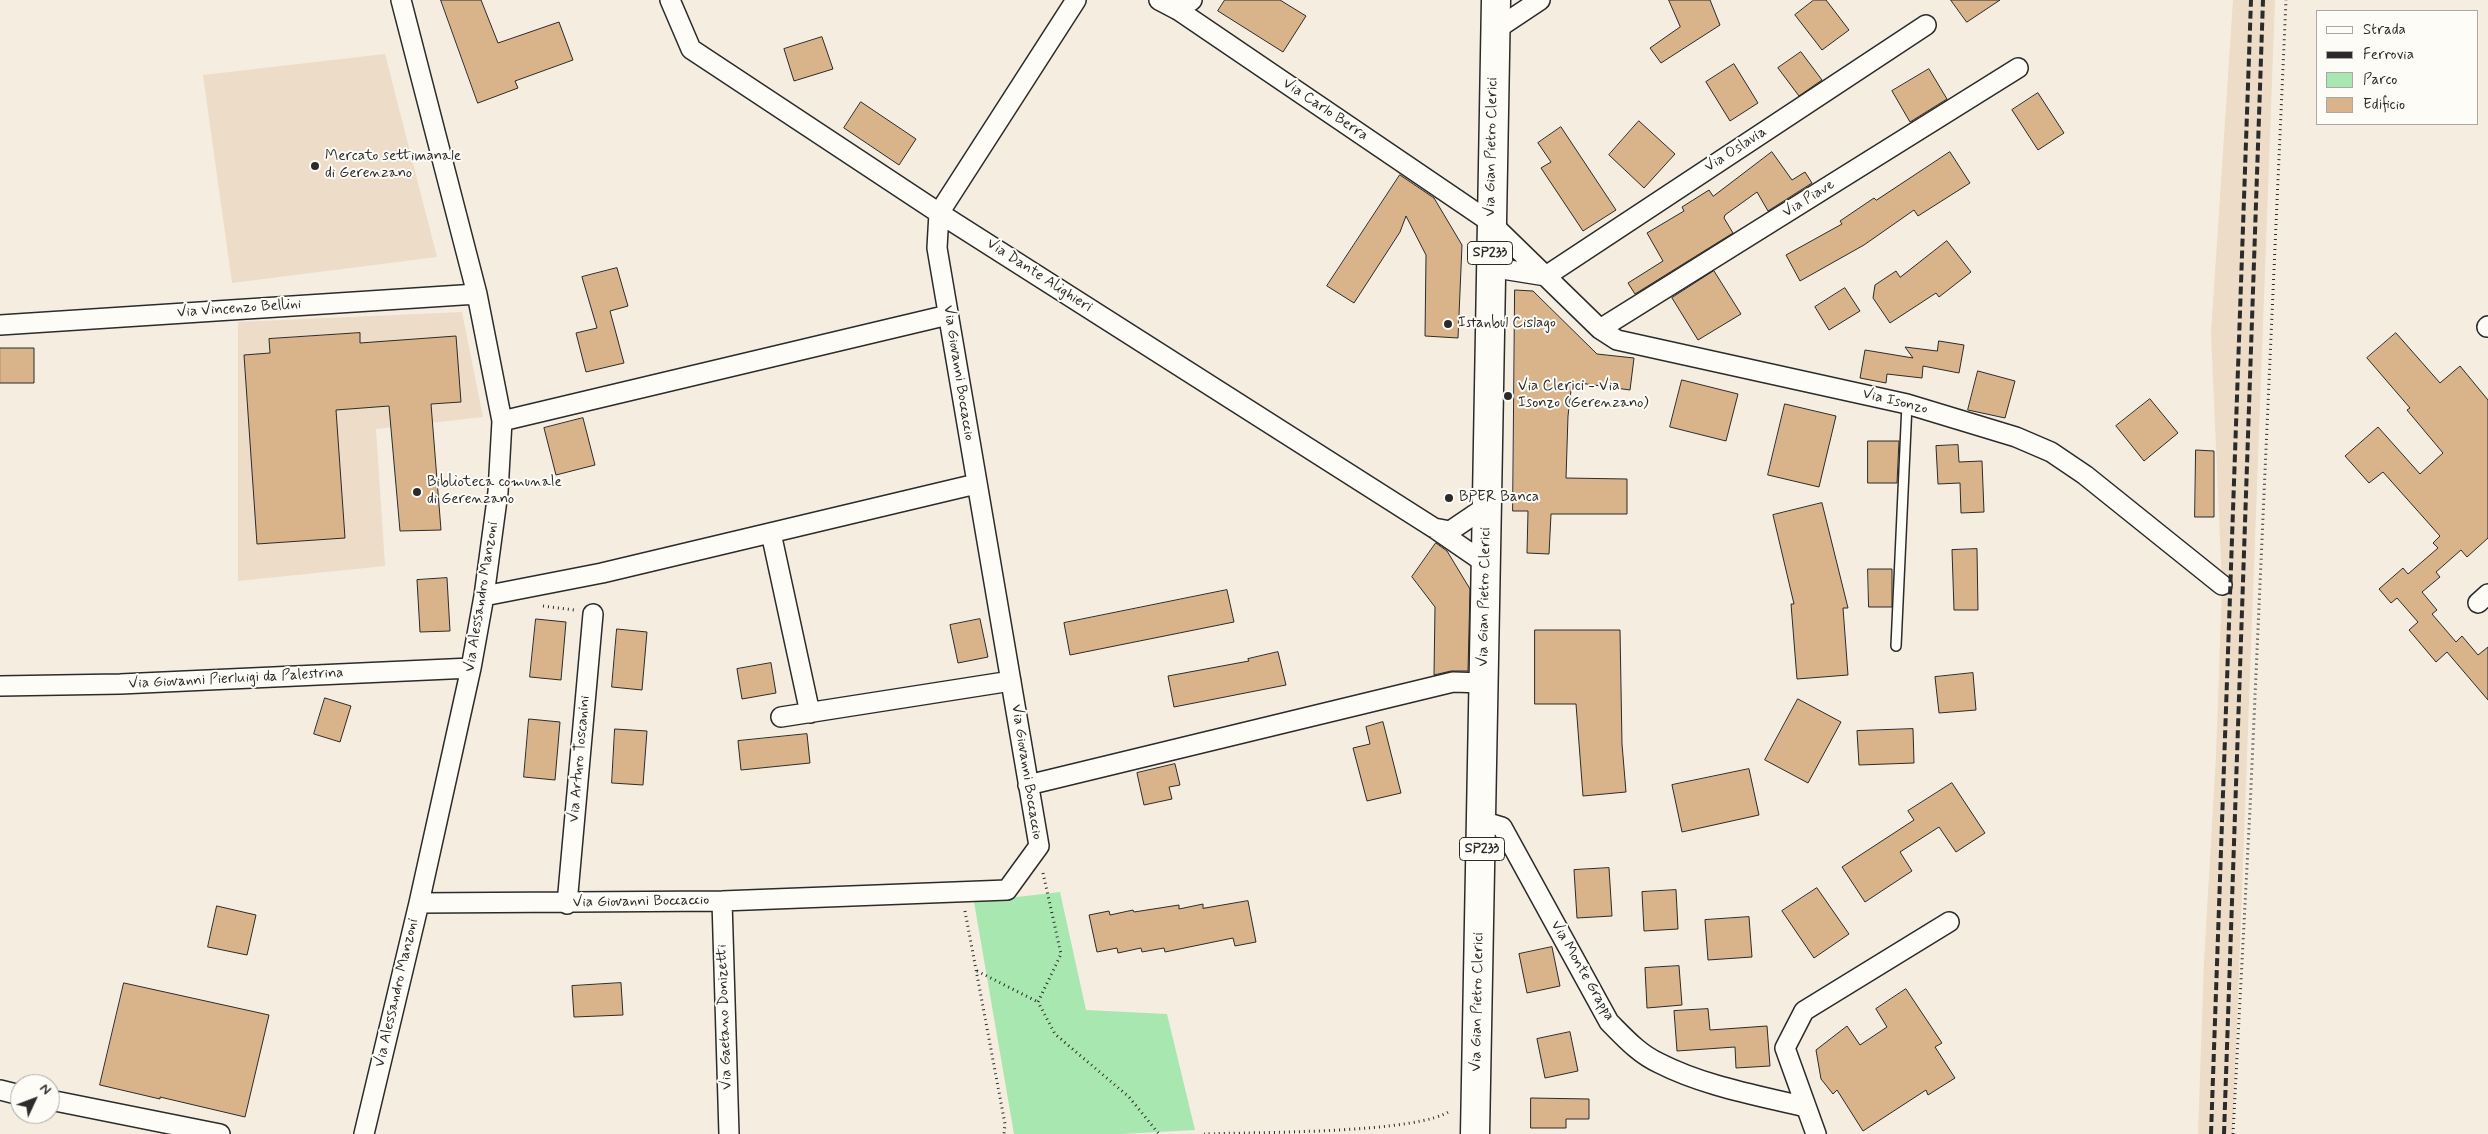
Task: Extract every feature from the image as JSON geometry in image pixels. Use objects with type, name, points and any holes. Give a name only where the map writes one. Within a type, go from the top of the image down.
[{"type":"main road","name":"Via Gian Pietro Clerici","points":[[1475,1134],[1482,821],[1490,222],[1496,0]]},
{"type":"street","name":"Via Alessandro Manzoni","points":[[364,1134],[419,903],[471,668],[484,596],[498,492],[502,421],[477,294],[402,0]]},
{"type":"street","name":"Via Dante Alighieri","points":[[670,0],[691,49],[939,212],[1434,528],[1485,563]]},
{"type":"street","points":[[939,212],[1076,0]]},
{"type":"street","name":"Via Carlo Berra","points":[[1159,0],[1185,5],[1490,222]]},
{"type":"street","points":[[1495,30],[1540,0]]},
{"type":"street","name":"Via Oslavia","points":[[1546,276],[1926,25]]},
{"type":"street","name":"Via Piave","points":[[1600,329],[2018,68]]},
{"type":"street","name":"Via Giovanni Boccaccio","points":[[419,903],[567,904],[722,901],[1007,890],[1039,846],[937,248],[939,212]]},
{"type":"street","name":"Via Isonzo","points":[[1490,222],[1600,329],[1617,340],[1908,404],[2016,437],[2051,452],[2085,475],[2222,585]]},
{"type":"street","points":[[1490,267],[1546,276]]},
{"type":"street","name":"Via Vincenzo Bellini","points":[[0,325],[477,294]]},
{"type":"street","points":[[502,421],[948,315]]},
{"type":"street","points":[[484,596],[602,573],[976,484]]},
{"type":"street","points":[[1434,528],[1450,531],[1487,506]]},
{"type":"street","points":[[771,533],[810,712]]},
{"type":"street","name":"Via Arturo Toscanini","points":[[567,904],[593,614]]},
{"type":"street","name":"Via Giovanni Pierluigi da Palestrina","points":[[0,686],[130,684],[471,668]]},
{"type":"street","points":[[781,717],[1011,680]]},
{"type":"street","points":[[1028,784],[1453,682],[1484,683]]},
{"type":"street","name":"Via Monte Grappa","points":[[1482,821],[1502,827],[1609,1022],[1631,1045],[1658,1063],[1724,1088],[1805,1107]]},
{"type":"street","name":"Via Gaetano Donizetti","points":[[722,901],[728,1134]]},
{"type":"street","points":[[1816,1134],[1785,1048],[1804,1011],[1949,922]]},
{"type":"street","points":[[60,1102],[220,1134]]},
{"type":"lane","points":[[1896,646],[1908,404]]},
{"type":"path","points":[[2234,1134],[2286,0]]},
{"type":"path","points":[[1038,1002],[1061,954],[1048,903],[1039,846]]},
{"type":"path","points":[[960,892],[977,971],[1005,1124],[1004,1134]]},
{"type":"path","points":[[977,971],[1038,1002],[1055,1034],[1129,1097],[1159,1134]]},
{"type":"path","points":[[1204,1134],[1385,1127],[1437,1118],[1453,1108]]},
{"type":"shaded area","points":[[2233,0],[2275,0],[2233,1134],[2198,1134],[2204,961],[2216,756],[2222,585],[2211,333]]},
{"type":"shaded area","name":"Mercato settimanale di Gerenzano","points":[[385,54],[437,257],[232,283],[203,75]]},
{"type":"shaded area","points":[[462,312],[483,417],[376,429],[385,566],[238,581],[238,322]]},
{"type":"green space","points":[[1060,892],[1086,1010],[1167,1014],[1195,1130],[1121,1134],[1014,1134],[974,902]]},
{"type":"building","points":[[441,0],[481,0],[498,43],[559,22],[573,60],[515,81],[518,88],[478,103]]},
{"type":"building","points":[[1225,0],[1280,0],[1306,16],[1283,52],[1218,11]]},
{"type":"building","points":[[1669,0],[1710,0],[1720,25],[1661,63],[1650,48],[1680,27]]},
{"type":"building","points":[[1814,0],[1826,0],[1849,30],[1822,50],[1795,15]]},
{"type":"building","points":[[1951,0],[2000,0],[1967,22]]},
{"type":"building","points":[[822,37],[833,69],[794,81],[784,49]]},
{"type":"building","points":[[1801,52],[1822,80],[1799,96],[1778,68]]},
{"type":"building","points":[[1734,64],[1758,103],[1730,121],[1706,82]]},
{"type":"building","points":[[1929,69],[1947,99],[1910,122],[1892,91]]},
{"type":"building","points":[[2038,93],[2064,133],[2038,150],[2012,110]]},
{"type":"building","points":[[861,102],[916,139],[899,165],[844,128]]},
{"type":"building","points":[[1639,121],[1675,154],[1644,188],[1609,155]]},
{"type":"building","points":[[1561,127],[1616,210],[1583,231],[1541,168],[1551,162],[1538,143]]},
{"type":"building","points":[[1772,152],[1792,180],[1805,172],[1812,183],[1768,211],[1757,192],[1725,215],[1724,218],[1733,233],[1635,294],[1628,283],[1663,261],[1647,233],[1684,211],[1682,207],[1709,190],[1713,196]]},
{"type":"building","points":[[1950,152],[1970,183],[1918,216],[1914,210],[1864,245],[1800,281],[1786,255],[1842,224],[1840,221],[1874,198],[1876,200]]},
{"type":"building","points":[[1400,175],[1434,198],[1462,245],[1458,338],[1425,336],[1426,255],[1406,216],[1400,232],[1354,303],[1327,286]]},
{"type":"building","points":[[1947,241],[1971,272],[1939,297],[1936,293],[1890,323],[1873,298],[1875,285],[1896,271],[1900,277]]},
{"type":"building","points":[[617,268],[628,306],[610,311],[624,363],[586,372],[576,333],[597,328],[582,277]]},
{"type":"building","points":[[1714,271],[1741,314],[1698,340],[1672,298]]},
{"type":"building","points":[[1845,288],[1860,311],[1829,330],[1815,307]]},
{"type":"building","points":[[1515,290],[1533,291],[1597,354],[1634,358],[1630,390],[1572,382],[1568,416],[1566,478],[1627,479],[1627,514],[1551,514],[1549,554],[1527,553],[1528,511],[1513,511]]},
{"type":"building","points":[[360,333],[360,343],[456,336],[461,402],[431,404],[441,530],[400,531],[389,406],[336,410],[345,538],[257,544],[244,355],[270,353],[269,339]]},
{"type":"building","points":[[2396,333],[2440,383],[2460,366],[2488,400],[2488,538],[2467,557],[2461,550],[2436,572],[2440,577],[2422,592],[2437,610],[2432,614],[2456,642],[2462,636],[2478,655],[2488,647],[2488,700],[2447,652],[2436,662],[2409,630],[2418,622],[2397,598],[2391,603],[2379,589],[2403,568],[2408,574],[2438,548],[2433,543],[2440,536],[2383,472],[2369,483],[2345,456],[2378,427],[2420,474],[2443,453],[2407,410],[2410,408],[2367,358]]},
{"type":"building","points":[[1939,341],[1964,345],[1959,373],[1923,366],[1922,378],[1887,374],[1886,383],[1860,378],[1865,350],[1913,358],[1905,347],[1937,351]]},
{"type":"building","points":[[0,348],[34,348],[34,383],[0,383]]},
{"type":"building","points":[[1978,371],[2015,381],[2005,418],[1968,410]]},
{"type":"building","points":[[1682,380],[1738,394],[1726,441],[1670,427]]},
{"type":"building","points":[[2150,399],[2178,433],[2144,461],[2116,426]]},
{"type":"building","points":[[1785,404],[1836,416],[1819,487],[1768,475]]},
{"type":"building","points":[[583,418],[595,465],[556,475],[544,428]]},
{"type":"building","points":[[1868,441],[1899,441],[1897,483],[1868,483]]},
{"type":"building","points":[[1958,445],[1959,462],[1982,461],[1984,512],[1961,513],[1960,483],[1938,484],[1936,446]]},
{"type":"building","points":[[2196,450],[2214,451],[2214,517],[2195,517]]},
{"type":"building","points":[[1822,503],[1848,608],[1843,608],[1848,675],[1797,679],[1791,604],[1794,604],[1773,515]]},
{"type":"building","points":[[1436,543],[1447,551],[1470,589],[1468,671],[1451,671],[1434,675],[1435,607],[1412,577]]},
{"type":"building","points":[[1977,549],[1978,610],[1954,610],[1952,550]]},
{"type":"building","points":[[1868,569],[1892,569],[1892,607],[1869,607]]},
{"type":"building","points":[[447,578],[450,631],[420,632],[417,580]]},
{"type":"building","points":[[1227,590],[1234,622],[1070,655],[1064,623]]},
{"type":"building","points":[[536,619],[566,622],[561,680],[530,677]]},
{"type":"building","points":[[980,619],[988,657],[958,663],[950,625]]},
{"type":"building","points":[[617,629],[647,632],[642,690],[612,687]]},
{"type":"building","points":[[1535,630],[1620,630],[1622,744],[1626,792],[1583,796],[1576,704],[1535,704]]},
{"type":"building","points":[[1278,652],[1286,685],[1174,707],[1168,676],[1249,661],[1248,659]]},
{"type":"building","points":[[771,663],[776,693],[742,699],[737,669]]},
{"type":"building","points":[[1973,673],[1976,710],[1939,713],[1935,677]]},
{"type":"building","points":[[325,698],[351,706],[340,742],[314,734]]},
{"type":"building","points":[[1798,699],[1841,722],[1808,783],[1765,760]]},
{"type":"building","points":[[529,719],[560,722],[555,780],[524,777]]},
{"type":"building","points":[[1383,722],[1401,793],[1367,801],[1353,748],[1370,744],[1366,727]]},
{"type":"building","points":[[615,729],[647,731],[643,785],[612,783]]},
{"type":"building","points":[[1913,729],[1914,763],[1859,765],[1857,731]]},
{"type":"building","points":[[807,734],[810,763],[741,770],[738,741]]},
{"type":"building","points":[[1175,764],[1180,785],[1169,787],[1172,799],[1144,805],[1137,773]]},
{"type":"building","points":[[1749,769],[1759,815],[1682,832],[1672,785]]},
{"type":"building","points":[[1952,783],[1985,833],[1956,852],[1939,827],[1900,852],[1912,871],[1865,902],[1842,867],[1914,820],[1908,811]]},
{"type":"building","points":[[1609,868],[1612,916],[1577,918],[1574,870]]},
{"type":"building","points":[[1817,888],[1849,934],[1814,958],[1782,911]]},
{"type":"building","points":[[1676,890],[1678,929],[1644,931],[1642,892]]},
{"type":"building","points":[[1248,901],[1256,942],[1235,946],[1233,938],[1165,952],[1164,948],[1142,952],[1141,948],[1118,953],[1117,948],[1097,952],[1089,915],[1109,911],[1110,915],[1133,910],[1134,912],[1179,905],[1179,909],[1203,904],[1203,908]]},
{"type":"building","points":[[217,906],[256,915],[247,955],[208,947]]},
{"type":"building","points":[[1749,917],[1752,957],[1708,960],[1705,920]]},
{"type":"building","points":[[1552,947],[1560,986],[1527,993],[1519,954]]},
{"type":"building","points":[[1679,966],[1682,1005],[1647,1008],[1645,968]]},
{"type":"building","points":[[124,983],[269,1015],[245,1117],[100,1085]]},
{"type":"building","points":[[621,983],[623,1015],[574,1017],[572,986]]},
{"type":"building","points":[[1906,989],[1942,1043],[1935,1047],[1955,1078],[1928,1095],[1926,1090],[1863,1131],[1837,1090],[1833,1094],[1821,1079],[1816,1050],[1847,1026],[1860,1045],[1887,1027],[1876,1009]]},
{"type":"building","points":[[1708,1009],[1710,1030],[1767,1026],[1770,1066],[1736,1068],[1735,1047],[1677,1051],[1674,1011]]},
{"type":"building","points":[[1570,1032],[1578,1071],[1545,1078],[1537,1039]]},
{"type":"building","points":[[1531,1098],[1589,1099],[1589,1119],[1566,1119],[1566,1128],[1531,1128]]},
{"type":"railway","points":[[2211,1134],[2251,0]]},
{"type":"railway","points":[[2224,1134],[2263,0]]},
{"type":"place","name":"Mercato settimanale di Gerenzano","points":[[315,166]]},
{"type":"place","name":"Istanbul Cislago","points":[[1448,324]]},
{"type":"place","name":"Via Clerici - Via Isonzo (Gerenzano)","points":[[1508,396]]},
{"type":"place","name":"Biblioteca comunale di Gerenzano","points":[[417,492]]},
{"type":"place","name":"BPER Banca","points":[[1449,498]]}]
